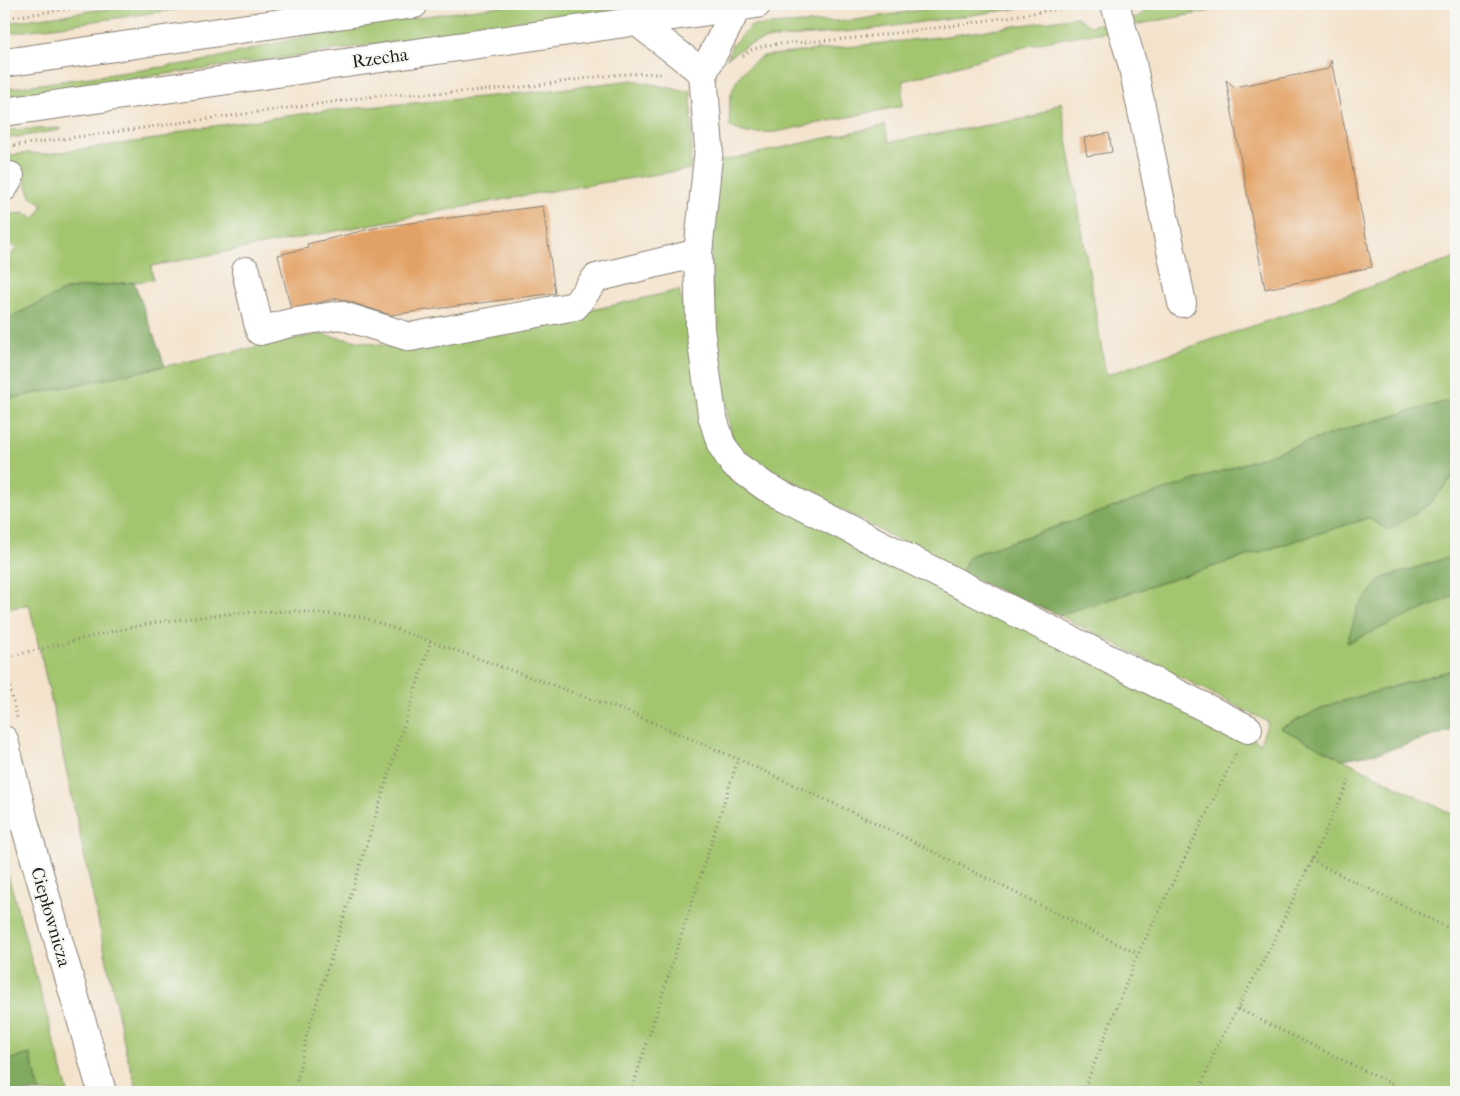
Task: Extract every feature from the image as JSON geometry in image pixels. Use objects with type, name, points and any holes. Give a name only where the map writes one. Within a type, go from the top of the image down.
[{"type":"main road","points":[[4,63],[414,4]]},
{"type":"main road","points":[[1115,4],[1132,63],[1182,303]]},
{"type":"main road","points":[[748,5],[703,74],[708,148],[698,253],[700,329],[712,415],[721,444],[734,464],[766,487],[1248,729]]},
{"type":"main road","name":"Rzecha","points":[[4,112],[748,5]]},
{"type":"main road","points":[[636,21],[703,74]]},
{"type":"main road","points":[[246,271],[260,331],[290,323],[340,315],[410,337],[575,306],[596,278],[698,253]]},
{"type":"main road","name":"Ciepłownicza","points":[[4,740],[27,831],[102,1092]]},
{"type":"path","points":[[4,18],[104,4]]},
{"type":"path","points":[[4,147],[383,95],[434,94],[532,86],[632,72],[703,74],[736,62],[751,50],[767,46],[941,28],[1088,4]]},
{"type":"path","points":[[4,658],[149,624],[246,613],[295,611],[362,617],[430,644],[628,712],[738,759],[880,825],[1138,954]]},
{"type":"path","points":[[297,1081],[307,1034],[430,644]]},
{"type":"path","points":[[1083,1092],[1138,954],[1248,729]]},
{"type":"path","points":[[631,1092],[738,759]]},
{"type":"path","points":[[1199,1092],[1216,1048],[1238,1009],[1349,781]]},
{"type":"path","points":[[1311,860],[1456,932]]},
{"type":"path","points":[[1238,1009],[1408,1092]]},
{"type":"green space","points":[[142,4],[262,4],[194,7],[4,34],[4,23]]},
{"type":"green space","points":[[514,4],[662,4],[4,97],[4,89],[198,62],[346,27]]},
{"type":"green space","points":[[960,4],[1048,4],[866,30],[767,39],[747,45],[727,58],[732,45],[751,26],[855,20]]},
{"type":"green space","points":[[1147,4],[1248,4],[1134,25],[1133,18],[1142,15]]},
{"type":"green space","points":[[1077,17],[1090,26],[1103,23],[1107,32],[1055,40],[1004,52],[903,81],[902,106],[776,132],[746,133],[730,127],[730,104],[734,86],[745,70],[763,56],[939,37]]},
{"type":"green space","points":[[632,80],[684,91],[691,90],[692,133],[690,169],[538,193],[151,266],[153,280],[68,289],[4,320],[4,260],[7,262],[16,248],[4,237],[4,220],[10,214],[25,213],[36,218],[43,204],[31,197],[24,177],[4,164],[4,156],[27,153],[46,154],[163,138],[184,130],[324,111],[536,92]]},
{"type":"green space","points":[[1061,102],[1106,375],[1456,258],[1456,399],[1349,428],[969,556],[960,574],[773,472],[734,446],[721,376],[713,305],[713,197],[717,162],[885,125],[889,142],[1034,117]]},
{"type":"green space","points":[[61,128],[61,130],[4,139],[4,130]]},
{"type":"green space","points":[[134,282],[165,366],[4,400],[4,320],[68,289]]},
{"type":"green space","points":[[679,290],[717,458],[763,495],[1260,743],[1268,722],[1059,615],[1368,518],[1428,505],[1456,474],[1456,555],[1383,578],[1347,642],[1456,595],[1456,669],[1332,704],[1281,728],[1456,816],[1456,1092],[138,1092],[126,1052],[29,604],[4,610],[4,400],[318,334],[415,351]]},
{"type":"green space","points":[[1456,399],[1456,474],[1428,505],[1389,530],[1368,518],[1059,615],[960,574],[969,556],[1349,428]]},
{"type":"green space","points":[[1456,555],[1456,595],[1347,643],[1358,606],[1383,578]]},
{"type":"green space","points":[[1456,669],[1456,729],[1382,752],[1343,759],[1280,728],[1332,704]]},
{"type":"green space","points":[[4,860],[68,1092],[40,1092],[30,1054],[4,1061]]},
{"type":"green space","points":[[30,1054],[40,1092],[4,1092],[4,1061]]},
{"type":"building","points":[[1331,60],[1372,267],[1265,289],[1226,80],[1234,87],[1328,69]]},
{"type":"building","points":[[1109,133],[1112,152],[1087,156],[1084,138]]},
{"type":"building","points":[[543,206],[555,293],[390,315],[338,298],[291,309],[278,255],[308,248],[307,244],[379,227]]}]
